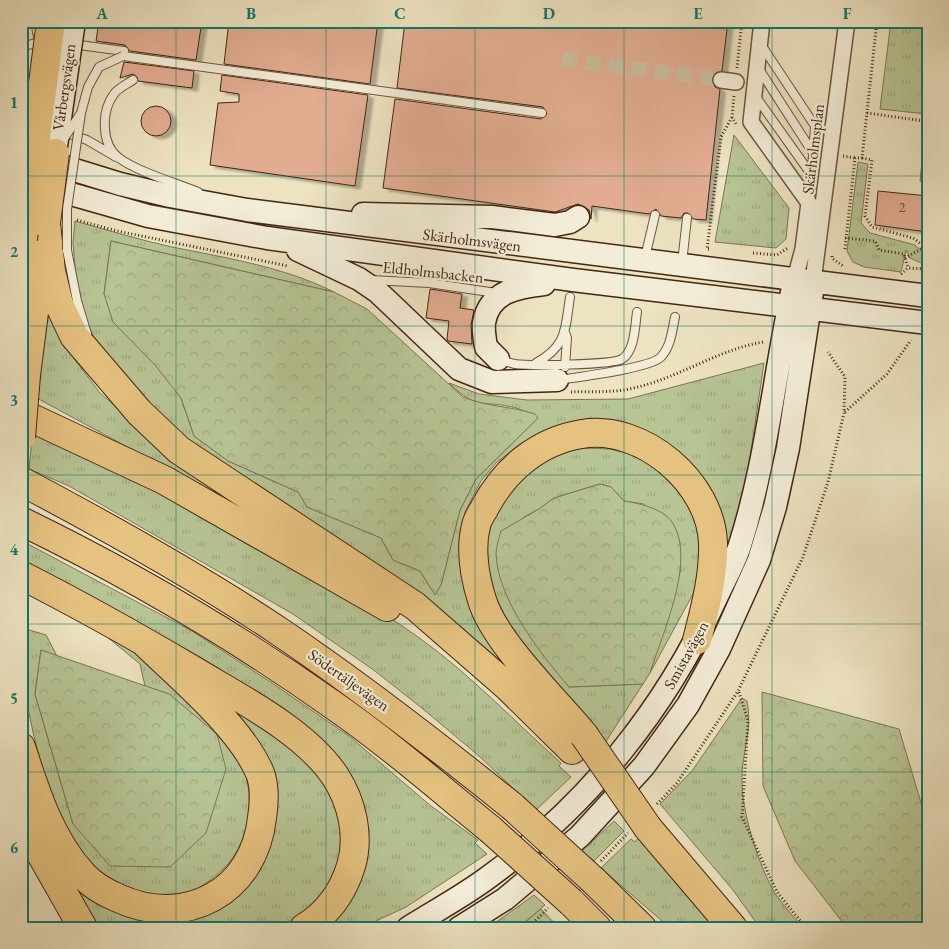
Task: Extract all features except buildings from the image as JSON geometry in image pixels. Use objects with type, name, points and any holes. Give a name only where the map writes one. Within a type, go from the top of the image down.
[{"type":"highway","points":[[22,246],[53,37]]},
{"type":"highway","points":[[21,437],[26,376],[46,223],[53,140]]},
{"type":"highway","points":[[46,223],[51,271],[58,304],[74,336],[139,412],[179,450],[415,606],[508,687],[578,743]]},
{"type":"highway","points":[[21,412],[164,480],[408,620],[578,743]]},
{"type":"highway","points":[[697,640],[708,596],[713,542],[707,512],[691,483],[679,470],[647,447],[616,436],[583,434],[552,442],[521,460],[495,486],[476,525],[474,564],[482,602],[505,642],[578,743],[733,928]]},
{"type":"highway","name":"Södertäljevägen","points":[[21,480],[109,527],[276,629],[398,715],[513,807],[642,928]]},
{"type":"highway","name":"Södertäljevägen","points":[[21,521],[94,557],[167,598],[266,660],[380,739],[490,829],[597,928]]},
{"type":"highway","points":[[21,575],[94,612],[259,709],[312,750],[334,776],[348,801],[355,837],[354,858],[347,880],[334,901],[318,919],[304,928]]},
{"type":"highway","points":[[21,747],[38,800],[56,840],[84,876],[108,894],[133,905],[157,909],[188,909],[209,900],[233,882],[250,859],[260,833],[264,805],[260,774],[244,747],[216,712],[143,640]]},
{"type":"highway","points":[[21,811],[37,847],[83,928]]},
{"type":"highway","points":[[21,858],[77,928]]},
{"type":"main road","name":"Vårbergsvägen","points":[[53,140],[74,21]]},
{"type":"main road","name":"Skärholmsvägen","points":[[21,153],[120,184],[170,196],[247,210],[928,296]]},
{"type":"main road","name":"Skärholmsvägen","points":[[21,180],[148,216],[266,238],[571,289],[799,306],[923,330]]},
{"type":"main road","points":[[305,218],[368,213],[492,217],[555,225],[570,222],[578,217]]},
{"type":"main road","points":[[266,238],[307,253],[359,279],[378,292],[460,370],[492,382],[531,372],[562,372]]},
{"type":"main road","name":"Smistavägen","points":[[459,928],[505,899],[580,836],[644,766],[688,705],[719,649],[759,560],[775,507],[776,445],[804,280]]},
{"type":"main road","points":[[498,359],[486,347],[484,323],[492,304],[503,294],[515,288],[571,289]]},
{"type":"main road","name":"Smistavägen","points":[[408,928],[490,876],[562,817],[622,752],[666,692],[697,640],[738,550],[752,500],[776,445]]},
{"type":"street","name":"Skärholmsplan","points":[[762,21],[751,122],[809,203],[803,249],[804,280]]},
{"type":"street","name":"Skärholmsplan","points":[[804,280],[847,21]]},
{"type":"lane","points":[[35,21],[53,37],[124,54],[542,113]]},
{"type":"lane","points":[[21,47],[53,37]]},
{"type":"lane","points":[[759,42],[815,126],[815,156],[809,203]]},
{"type":"lane","points":[[95,362],[77,301],[67,250],[67,210],[80,112],[88,87],[99,67],[124,54]]},
{"type":"lane","points":[[757,65],[815,156]]},
{"type":"lane","points":[[118,158],[107,142],[104,125],[107,108],[114,93],[133,80]]},
{"type":"lane","points":[[754,93],[813,177]]},
{"type":"lane","points":[[53,140],[80,112]]},
{"type":"lane","points":[[21,118],[43,124]]},
{"type":"lane","points":[[53,140],[87,140],[118,158],[156,175],[247,210]]},
{"type":"lane","points":[[647,249],[656,215]]},
{"type":"lane","points":[[683,254],[687,218]]},
{"type":"lane","name":"Eldholmsbacken","points":[[359,279],[429,283],[503,294]]},
{"type":"lane","points":[[562,372],[571,289]]},
{"type":"lane","points":[[562,372],[623,359],[631,347],[637,312]]},
{"type":"lane","points":[[562,372],[638,366],[660,358],[670,342],[675,317]]},
{"type":"lane","points":[[498,359],[531,372],[556,350],[565,332]]},
{"type":"path","points":[[862,158],[877,21]]},
{"type":"path","points":[[928,40],[924,50],[928,62]]},
{"type":"path","points":[[928,89],[928,95]]},
{"type":"path","points":[[867,114],[924,122]]},
{"type":"path","points":[[716,250],[707,249],[721,137],[732,118]]},
{"type":"path","points":[[840,165],[842,156],[872,160],[865,216],[872,227],[913,238],[928,249]]},
{"type":"path","points":[[845,249],[854,158]]},
{"type":"path","points":[[845,238],[875,241],[879,250],[904,254],[908,268]]},
{"type":"path","points":[[751,253],[777,255],[791,244]]},
{"type":"path","points":[[905,258],[926,246]]},
{"type":"path","points":[[832,249],[832,258],[849,270]]},
{"type":"path","points":[[898,277],[908,268],[928,269]]},
{"type":"path","points":[[844,413],[887,374],[909,341],[923,330]]},
{"type":"path","points":[[806,928],[777,892],[742,817],[748,721],[738,691],[803,557],[828,482],[844,413],[845,377],[828,352]]},
{"type":"green space","points":[[891,21],[928,21],[928,182],[920,181],[927,114],[880,109]]},
{"type":"green space","points":[[734,135],[789,208],[786,239],[776,248],[715,242]]},
{"type":"green space","points":[[858,162],[868,164],[861,223],[870,233],[915,245],[928,257],[928,266],[910,258],[906,250],[901,272],[864,267],[853,262],[847,251]]},
{"type":"green space","points":[[75,221],[160,244],[234,259],[275,270],[315,283],[334,292],[111,241],[104,294],[181,398],[194,436],[228,461],[298,492],[307,507],[381,538],[393,560],[420,571],[435,594],[441,585],[460,510],[476,479],[538,418],[516,408],[481,403],[467,398],[449,383],[479,394],[527,400],[628,399],[764,363],[745,491],[728,545],[726,546],[689,464],[547,432],[520,444],[496,463],[481,481],[465,512],[461,536],[533,691],[170,432],[98,346],[83,314],[77,290],[73,243]]},
{"type":"green space","points":[[111,241],[334,292],[367,309],[463,397],[481,403],[535,414],[538,418],[476,479],[460,510],[441,585],[435,595],[420,571],[393,560],[381,538],[307,507],[298,492],[228,461],[194,436],[181,398],[155,365],[113,322],[104,294]]},
{"type":"green space","points":[[46,310],[66,348],[100,393],[143,430],[316,549],[35,397]]},
{"type":"green space","points":[[33,429],[71,442],[248,534],[377,609],[456,666],[561,763],[559,766],[571,777],[536,810],[479,756],[423,709],[375,671],[293,614],[69,486],[29,469]]},
{"type":"green space","points":[[583,448],[610,449],[630,454],[657,468],[675,483],[697,518],[702,568],[693,594],[650,673],[681,569],[644,504],[624,501],[611,487],[600,484],[554,498],[524,517],[569,687],[643,684],[603,746],[512,630],[493,591],[485,552],[495,501],[510,482],[557,452]]},
{"type":"green space","points":[[600,484],[611,487],[624,501],[650,507],[668,517],[679,538],[681,556],[679,576],[669,618],[650,673],[643,684],[569,687],[534,642],[512,607],[499,572],[496,548],[501,531],[554,498]]},
{"type":"green space","points":[[24,542],[192,631],[272,683],[349,736],[431,806],[478,840],[475,843],[487,854],[406,907],[361,928],[314,928],[351,885],[332,761],[22,564]]},
{"type":"green space","points":[[95,627],[130,646],[171,680],[204,715],[243,764],[249,793],[249,806],[248,818],[241,842],[228,864],[222,870],[207,883],[181,896],[163,899],[148,897],[124,887],[96,870],[71,841],[50,792],[29,714],[23,674],[21,633],[26,629],[46,635],[57,656],[41,650],[35,694],[73,824],[169,694],[145,686],[140,664]]},
{"type":"green space","points":[[41,650],[169,694],[217,734],[226,769],[206,833],[170,867],[110,866],[73,824],[35,694]]},
{"type":"green space","points":[[209,689],[298,747],[322,777],[334,800],[341,824],[342,847],[336,870],[325,891],[307,910],[282,928],[94,928],[55,854],[96,898],[121,913],[135,918],[150,920],[204,912],[273,807]]},
{"type":"green space","points":[[762,692],[899,729],[922,806],[928,806],[928,928],[847,928],[795,861],[763,786]]},
{"type":"green space","points":[[742,698],[747,701],[749,721],[742,791],[752,838],[763,870],[776,895],[803,928],[760,928],[733,890],[660,804],[692,771]]},
{"type":"green space","points":[[614,821],[624,831],[594,861],[582,851]]},
{"type":"green space","points":[[640,836],[722,928],[670,928],[601,868],[631,839],[635,842]]},
{"type":"green space","points":[[534,895],[545,905],[518,928],[488,928]]},
{"type":"green space","points":[[541,909],[559,928],[518,928]]},
{"type":"tunnel","points":[[563,59],[721,80]]}]
